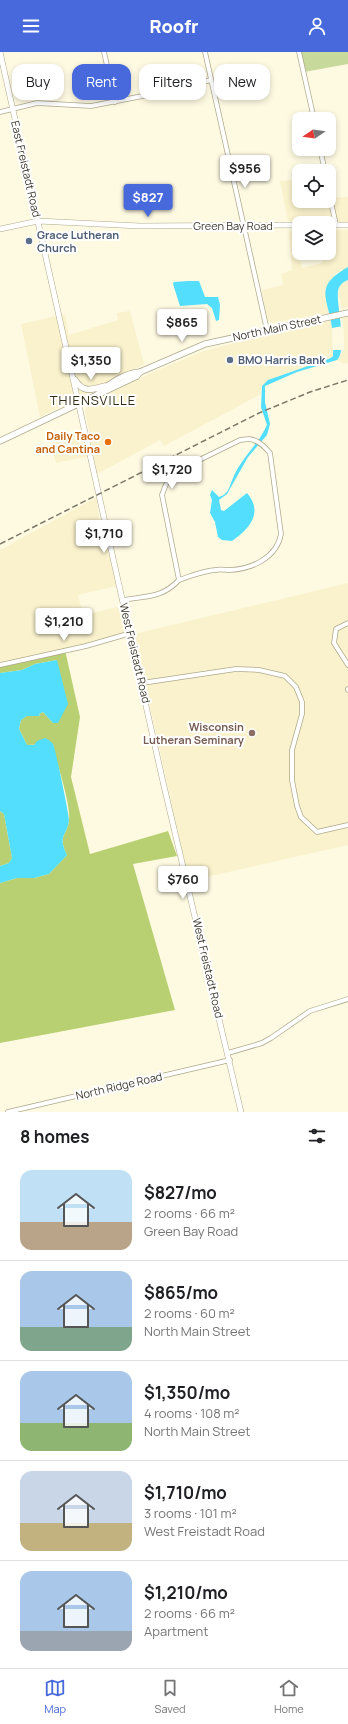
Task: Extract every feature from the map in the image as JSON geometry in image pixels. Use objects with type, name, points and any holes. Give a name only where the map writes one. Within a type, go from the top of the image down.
[{"type":"main road","name":"North Main Street","points":[[98,394],[105,386],[133,372],[140,372],[205,344],[347,313]]},
{"type":"main road","name":"North Main Street","points":[[0,441],[137,376],[140,372]]},
{"type":"main road","points":[[75,380],[81,388],[87,390],[105,386]]},
{"type":"street","name":"East Freistadt Road","points":[[0,52],[79,403]]},
{"type":"street","points":[[104,52],[115,102]]},
{"type":"street","points":[[205,52],[267,330]]},
{"type":"street","points":[[299,52],[312,112]]},
{"type":"street","points":[[0,112],[37,103],[91,106],[211,80]]},
{"type":"street","name":"Green Bay Road","points":[[0,229],[38,220],[140,226],[292,225]]},
{"type":"street","points":[[336,225],[348,225]]},
{"type":"street","name":"West Freistadt Road","points":[[79,403],[163,782],[230,1060],[241,1112]]},
{"type":"street","points":[[123,600],[161,594],[169,590],[179,580],[201,572],[241,569],[251,566],[265,559],[274,552],[280,541],[281,534],[270,453],[257,441],[249,439],[240,440],[171,474],[166,482],[162,495],[179,580]]},
{"type":"street","points":[[348,623],[336,629],[334,643],[348,665]]},
{"type":"street","points":[[0,665],[131,633]]},
{"type":"street","points":[[142,683],[236,669],[259,670],[285,676],[296,687],[302,702],[302,714],[292,750],[291,766],[296,800],[301,817],[316,832],[348,825]]},
{"type":"street","points":[[228,1053],[262,1043],[272,1038],[310,1011],[348,999]]},
{"type":"street","name":"North Ridge Road","points":[[8,1112],[230,1060]]},
{"type":"shaded area","points":[[292,180],[292,208],[336,208],[336,198],[348,197],[348,222],[336,222],[336,216],[292,216],[292,221],[288,221],[280,181]]},
{"type":"shaded area","points":[[336,230],[348,230],[348,267],[335,274],[325,290],[329,313],[271,323],[267,318],[262,290],[283,285],[281,274],[292,270],[289,231],[292,231],[292,260],[300,260],[302,268],[322,263],[322,260],[336,260]]},
{"type":"shaded area","points":[[348,280],[348,307],[342,310],[338,292],[341,284]]},
{"type":"shaded area","points":[[130,311],[144,364],[40,417],[21,324],[65,314],[69,335],[118,320],[117,313]]},
{"type":"shaded area","points":[[348,317],[348,363],[344,364],[337,360],[344,350],[343,318]]},
{"type":"shaded area","points":[[331,321],[333,356],[331,358],[268,380],[260,391],[261,394],[164,446],[160,440],[97,474],[85,410],[89,404],[153,372],[204,351],[260,336]]},
{"type":"shaded area","points":[[82,430],[89,456],[56,463],[51,444]]},
{"type":"shaded area","points":[[97,497],[98,512],[117,586],[78,595],[83,615],[122,606],[129,635],[0,665],[0,550]]},
{"type":"shaded area","name":"Wisconsin Lutheran Seminary","points":[[348,583],[348,845],[189,881],[134,634]]},
{"type":"green space","points":[[300,52],[348,52],[348,64],[304,72]]},
{"type":"green space","points":[[65,650],[80,717],[71,777],[90,854],[168,831],[177,856],[133,864],[175,1010],[0,1043],[0,883],[17,878],[34,878],[49,874],[67,855],[64,848],[63,839],[68,826],[69,813],[66,793],[53,744],[27,745],[19,729],[21,720],[27,716],[40,716],[39,714],[43,712],[53,723],[58,668],[57,660],[35,664],[22,670],[0,673],[0,665]]},
{"type":"green space","points":[[0,811],[4,814],[12,858],[9,863],[0,866]]},
{"type":"water","points":[[348,267],[348,280],[339,287],[338,291],[342,337],[340,355],[337,360],[297,372],[265,386],[265,402],[270,424],[267,435],[248,457],[227,494],[219,500],[221,510],[224,511],[247,493],[252,500],[254,514],[249,526],[232,541],[222,540],[218,537],[215,522],[210,513],[212,500],[210,495],[212,490],[219,497],[227,492],[236,471],[267,425],[261,407],[262,386],[268,380],[333,356],[333,331],[325,293],[330,281],[337,274]]},
{"type":"water","points":[[199,281],[205,297],[218,297],[220,305],[219,320],[216,321],[212,308],[207,304],[180,306],[173,284],[174,282]]},
{"type":"water","points":[[57,660],[68,704],[58,723],[53,723],[43,712],[39,714],[40,716],[27,716],[21,720],[19,729],[27,745],[34,745],[37,741],[45,738],[53,744],[69,820],[63,839],[64,848],[67,855],[49,874],[34,878],[17,878],[0,883],[0,866],[9,863],[12,858],[4,814],[0,811],[0,673],[22,670],[35,664]]},
{"type":"pier","points":[[343,326],[344,350],[333,350],[332,328]]},
{"type":"railway","points":[[0,544],[259,413],[310,392],[348,380]]},
{"type":"place","name":"Grace Lutheran Church","points":[[29,241]]},
{"type":"place","name":"BMO Harris Bank","points":[[230,360]]},
{"type":"place","name":"Daily Taco and Cantina","points":[[108,442]]},
{"type":"place","name":"Wisconsin Lutheran Seminary","points":[[252,733]]},
{"type":"district","name":"THIENSVILLE","points":[[93,400]]}]
